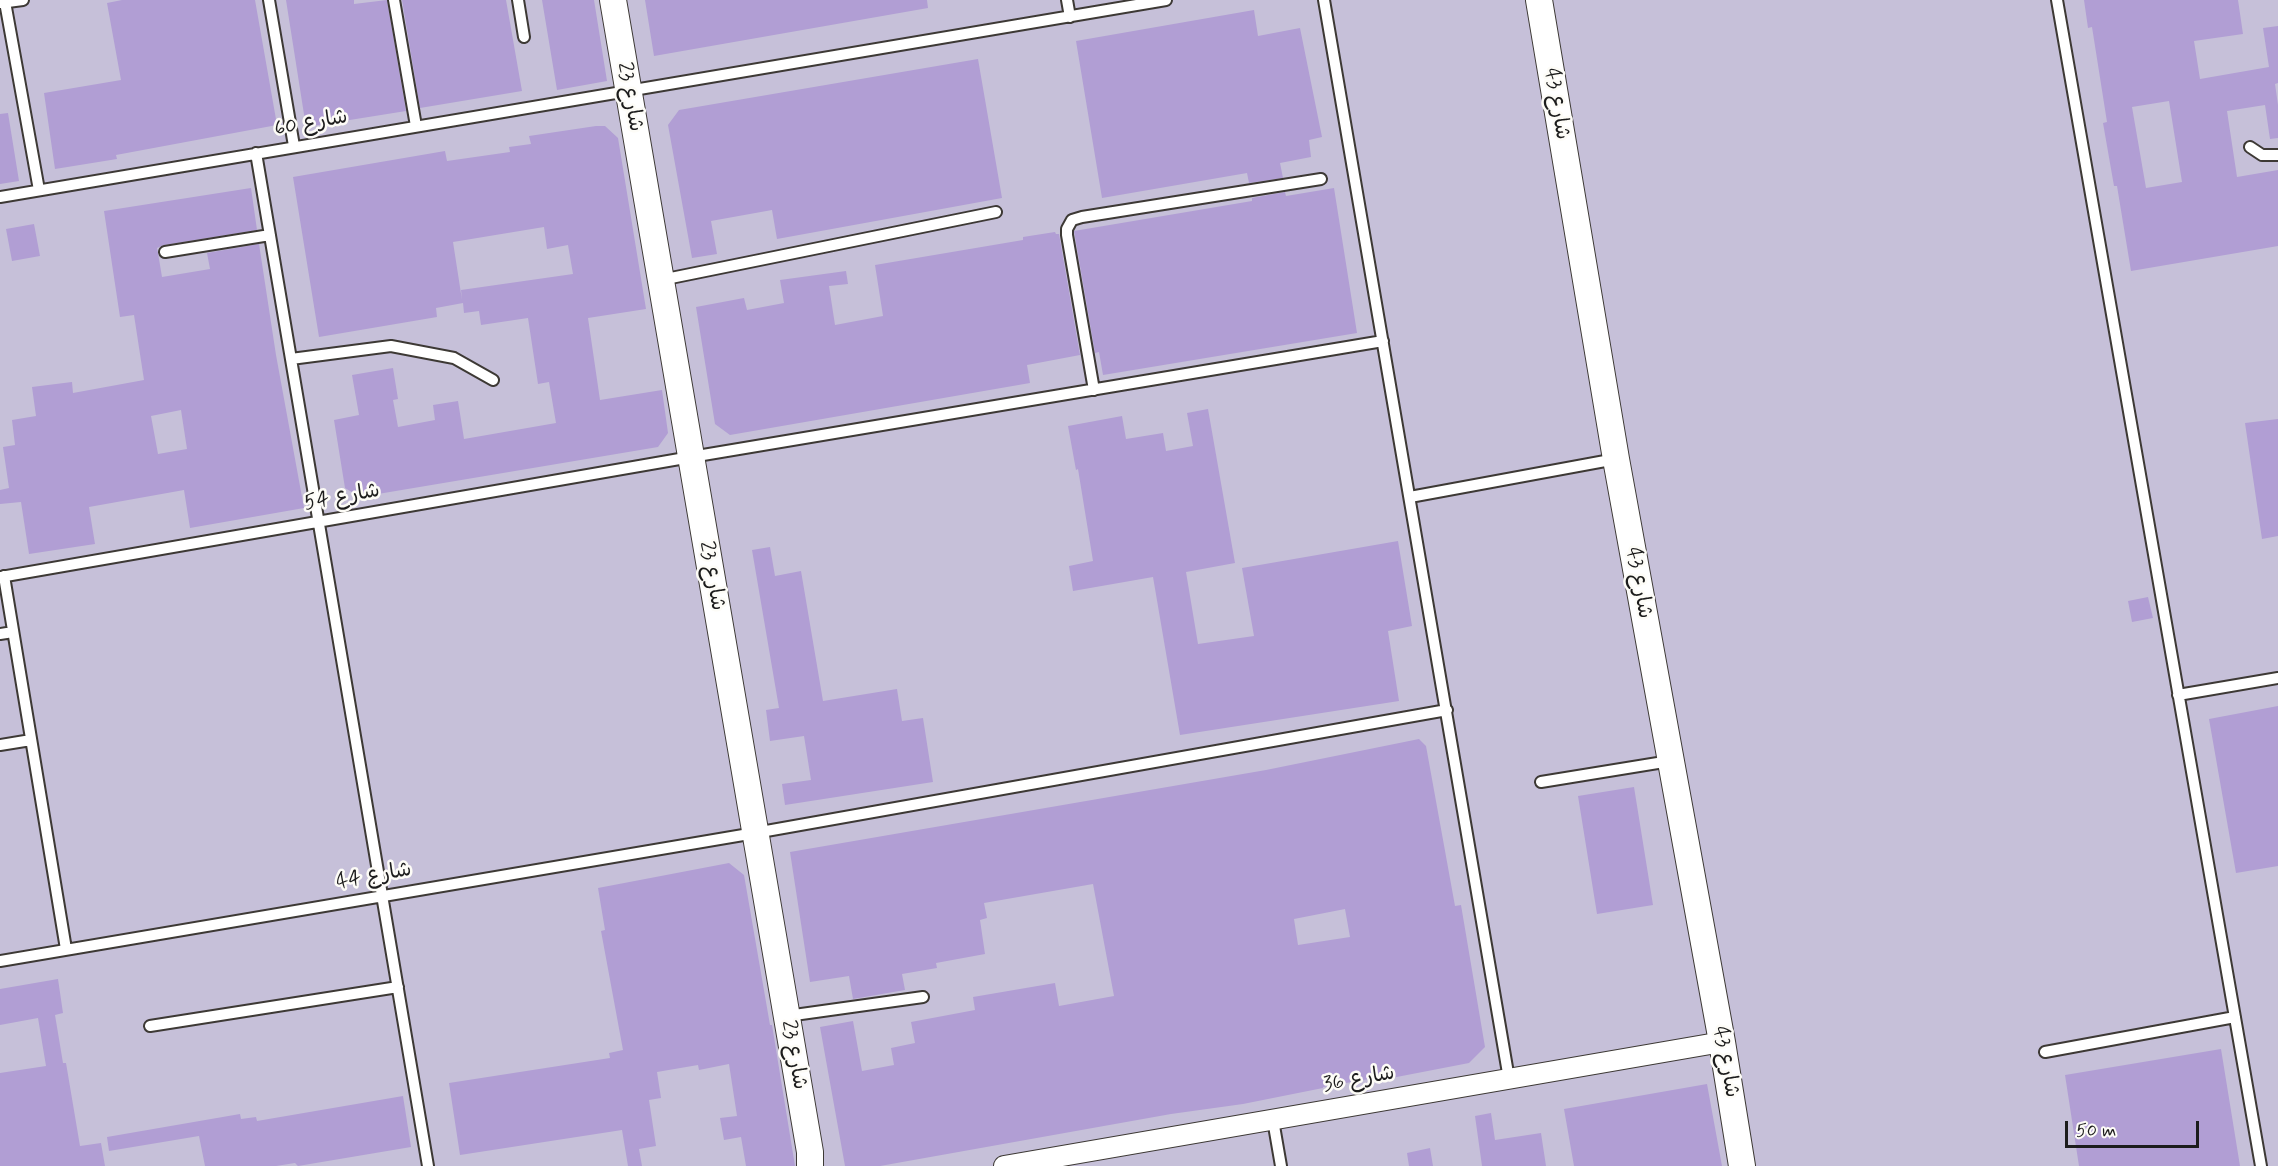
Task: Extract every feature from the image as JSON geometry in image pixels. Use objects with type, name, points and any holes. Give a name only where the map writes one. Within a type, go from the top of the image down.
[{"type":"street","name":"شارع 23","points":[[613,0],[812,1161]]},
{"type":"street","name":"شارع 43","points":[[1539,0],[1616,459],[1722,1042],[1742,1166]]},
{"type":"street","name":"شارع 36","points":[[1004,1166],[1722,1042]]},
{"type":"lane","points":[[23,0],[3,3],[39,190]]},
{"type":"lane","points":[[269,0],[294,146]]},
{"type":"lane","points":[[394,0],[416,126]]},
{"type":"lane","points":[[518,0],[524,37]]},
{"type":"lane","points":[[1067,0],[1070,17]]},
{"type":"lane","name":"شارع 60","points":[[0,197],[1166,0]]},
{"type":"lane","points":[[1324,0],[1509,1079]]},
{"type":"lane","points":[[2057,0],[2260,1166]]},
{"type":"lane","points":[[2250,147],[2262,155],[2278,155]]},
{"type":"lane","points":[[256,153],[428,1166]]},
{"type":"lane","points":[[1094,390],[1067,235],[1067,229],[1072,220],[1321,179]]},
{"type":"lane","points":[[661,280],[996,212]]},
{"type":"lane","points":[[165,252],[270,235]]},
{"type":"lane","name":"شارع 54","points":[[2,577],[691,457],[1383,341]]},
{"type":"lane","points":[[291,359],[391,346],[454,358],[493,380]]},
{"type":"lane","points":[[1410,497],[1616,459]]},
{"type":"lane","points":[[2,577],[66,949]]},
{"type":"lane","points":[[0,634],[13,632]]},
{"type":"lane","points":[[2178,695],[2278,678]]},
{"type":"lane","name":"شارع 44","points":[[0,961],[755,833],[1447,711]]},
{"type":"lane","points":[[0,745],[31,740]]},
{"type":"lane","points":[[1541,782],[1670,760]]},
{"type":"lane","points":[[150,1026],[398,987]]},
{"type":"lane","points":[[787,1016],[923,997]]},
{"type":"lane","points":[[2045,1052],[2235,1017]]},
{"type":"lane","points":[[1273,1119],[1281,1166]]},
{"type":"shaded area","points":[[0,0],[2278,0],[2278,1166],[0,1166]]},
{"type":"building","points":[[122,0],[255,0],[277,125],[116,155],[117,159],[55,169],[44,93],[121,80],[107,3]]},
{"type":"building","points":[[286,0],[354,0],[354,4],[387,0],[406,111],[306,127]]},
{"type":"building","points":[[402,0],[506,0],[522,91],[420,108]]},
{"type":"building","points":[[542,0],[594,0],[607,81],[557,90]]},
{"type":"building","points":[[645,0],[927,0],[928,8],[654,56]]},
{"type":"building","points":[[2084,0],[2238,0],[2243,34],[2194,41],[2200,79],[2269,67],[2263,28],[2278,26],[2278,83],[2275,84],[2278,105],[2278,138],[2270,139],[2265,105],[2227,111],[2237,177],[2278,170],[2278,246],[2131,271],[2117,186],[2114,186],[2103,123],[2107,122],[2092,27],[2088,28]],"holes":[[[2169,101],[2182,182],[2146,188],[2132,107]]]},
{"type":"building","points":[[1254,10],[1258,36],[1300,28],[1322,137],[1309,140],[1311,157],[1280,163],[1283,178],[1249,183],[1247,173],[1102,198],[1076,41]]},
{"type":"building","points":[[978,59],[1002,198],[777,239],[772,210],[711,221],[717,254],[692,258],[668,125],[679,110]]},
{"type":"building","points":[[8,113],[19,181],[0,184],[0,114]]},
{"type":"building","points":[[605,126],[618,138],[646,309],[588,318],[600,400],[662,390],[668,433],[658,447],[360,497],[345,488],[334,420],[359,415],[352,375],[393,368],[398,399],[393,400],[398,427],[435,420],[433,405],[458,401],[464,439],[556,423],[549,382],[538,384],[528,318],[481,325],[479,311],[464,313],[463,303],[436,308],[437,317],[319,337],[293,177],[445,151],[447,161],[510,152],[509,147],[531,144],[529,136]],"holes":[[[544,227],[547,249],[568,245],[573,274],[461,290],[462,300],[453,242]]]},
{"type":"building","points":[[251,188],[257,230],[157,248],[162,277],[210,269],[207,253],[259,244],[276,355],[304,508],[190,528],[184,490],[89,507],[95,544],[29,554],[21,502],[0,504],[0,490],[9,488],[3,447],[15,445],[12,420],[36,416],[32,387],[72,382],[73,393],[144,380],[134,315],[120,317],[104,211]],"holes":[[[181,410],[187,449],[158,454],[151,416]]]},
{"type":"building","points":[[1334,188],[1357,333],[1103,375],[1099,352],[1095,353],[1074,231],[1252,201],[1252,198],[1285,192],[1286,196]]},
{"type":"building","points":[[34,224],[40,256],[12,261],[6,229]]},
{"type":"building","points":[[1055,232],[1059,234],[1080,355],[1027,365],[1030,383],[730,435],[715,424],[696,307],[744,298],[747,310],[784,303],[780,280],[846,271],[848,284],[829,286],[835,325],[883,316],[875,265],[1023,240],[1023,237]]},
{"type":"building","points":[[1208,409],[1235,563],[1186,572],[1198,644],[1254,636],[1242,568],[1398,541],[1412,626],[1388,631],[1399,701],[1180,735],[1153,577],[1073,591],[1069,566],[1093,561],[1078,469],[1076,470],[1068,426],[1122,416],[1126,439],[1163,433],[1166,451],[1193,446],[1187,413]]},
{"type":"building","points":[[2278,419],[2278,536],[2262,539],[2245,423]]},
{"type":"building","points":[[770,547],[775,576],[801,571],[823,701],[897,689],[902,721],[923,718],[933,782],[785,805],[782,784],[811,780],[804,736],[770,741],[766,710],[779,708],[752,550]]},
{"type":"building","points":[[2148,597],[2153,618],[2132,622],[2128,601]]},
{"type":"building","points":[[2278,706],[2278,866],[2236,873],[2209,719]]},
{"type":"building","points":[[1419,739],[1426,746],[1455,906],[1461,905],[1485,1047],[1469,1063],[880,1166],[845,1166],[820,1027],[853,1021],[862,1071],[894,1065],[891,1048],[915,1043],[911,1022],[975,1010],[973,997],[1055,983],[1059,1006],[1114,996],[1093,884],[984,903],[987,918],[980,920],[985,954],[936,963],[937,968],[902,974],[905,990],[853,999],[849,976],[810,982],[790,852],[1266,770]],"holes":[[[1345,909],[1350,937],[1298,945],[1294,919]]]},
{"type":"building","points":[[1634,787],[1653,905],[1597,914],[1578,796]]},
{"type":"building","points":[[729,863],[744,875],[795,1166],[746,1166],[741,1137],[724,1140],[720,1118],[737,1116],[729,1064],[699,1070],[698,1065],[657,1072],[661,1098],[649,1100],[656,1146],[639,1149],[642,1166],[628,1166],[622,1130],[460,1155],[449,1083],[610,1058],[609,1053],[623,1050],[601,931],[605,930],[598,888]]},
{"type":"building","points":[[58,979],[63,1013],[55,1015],[63,1063],[66,1063],[80,1146],[101,1143],[105,1166],[0,1166],[0,1073],[46,1066],[38,1018],[0,1025],[0,989]]},
{"type":"building","points":[[2221,1049],[2240,1166],[2079,1166],[2065,1075]]},
{"type":"building","points":[[1707,1084],[1722,1166],[1574,1166],[1564,1109]]},
{"type":"building","points":[[403,1096],[411,1147],[298,1166],[295,1163],[276,1166],[205,1166],[199,1136],[109,1151],[107,1137],[240,1114],[241,1119],[256,1117],[257,1121]]},
{"type":"building","points":[[1491,1113],[1495,1140],[1541,1133],[1546,1166],[1482,1166],[1475,1116]]},
{"type":"building","points":[[1430,1148],[1433,1166],[1409,1166],[1407,1153]]}]
